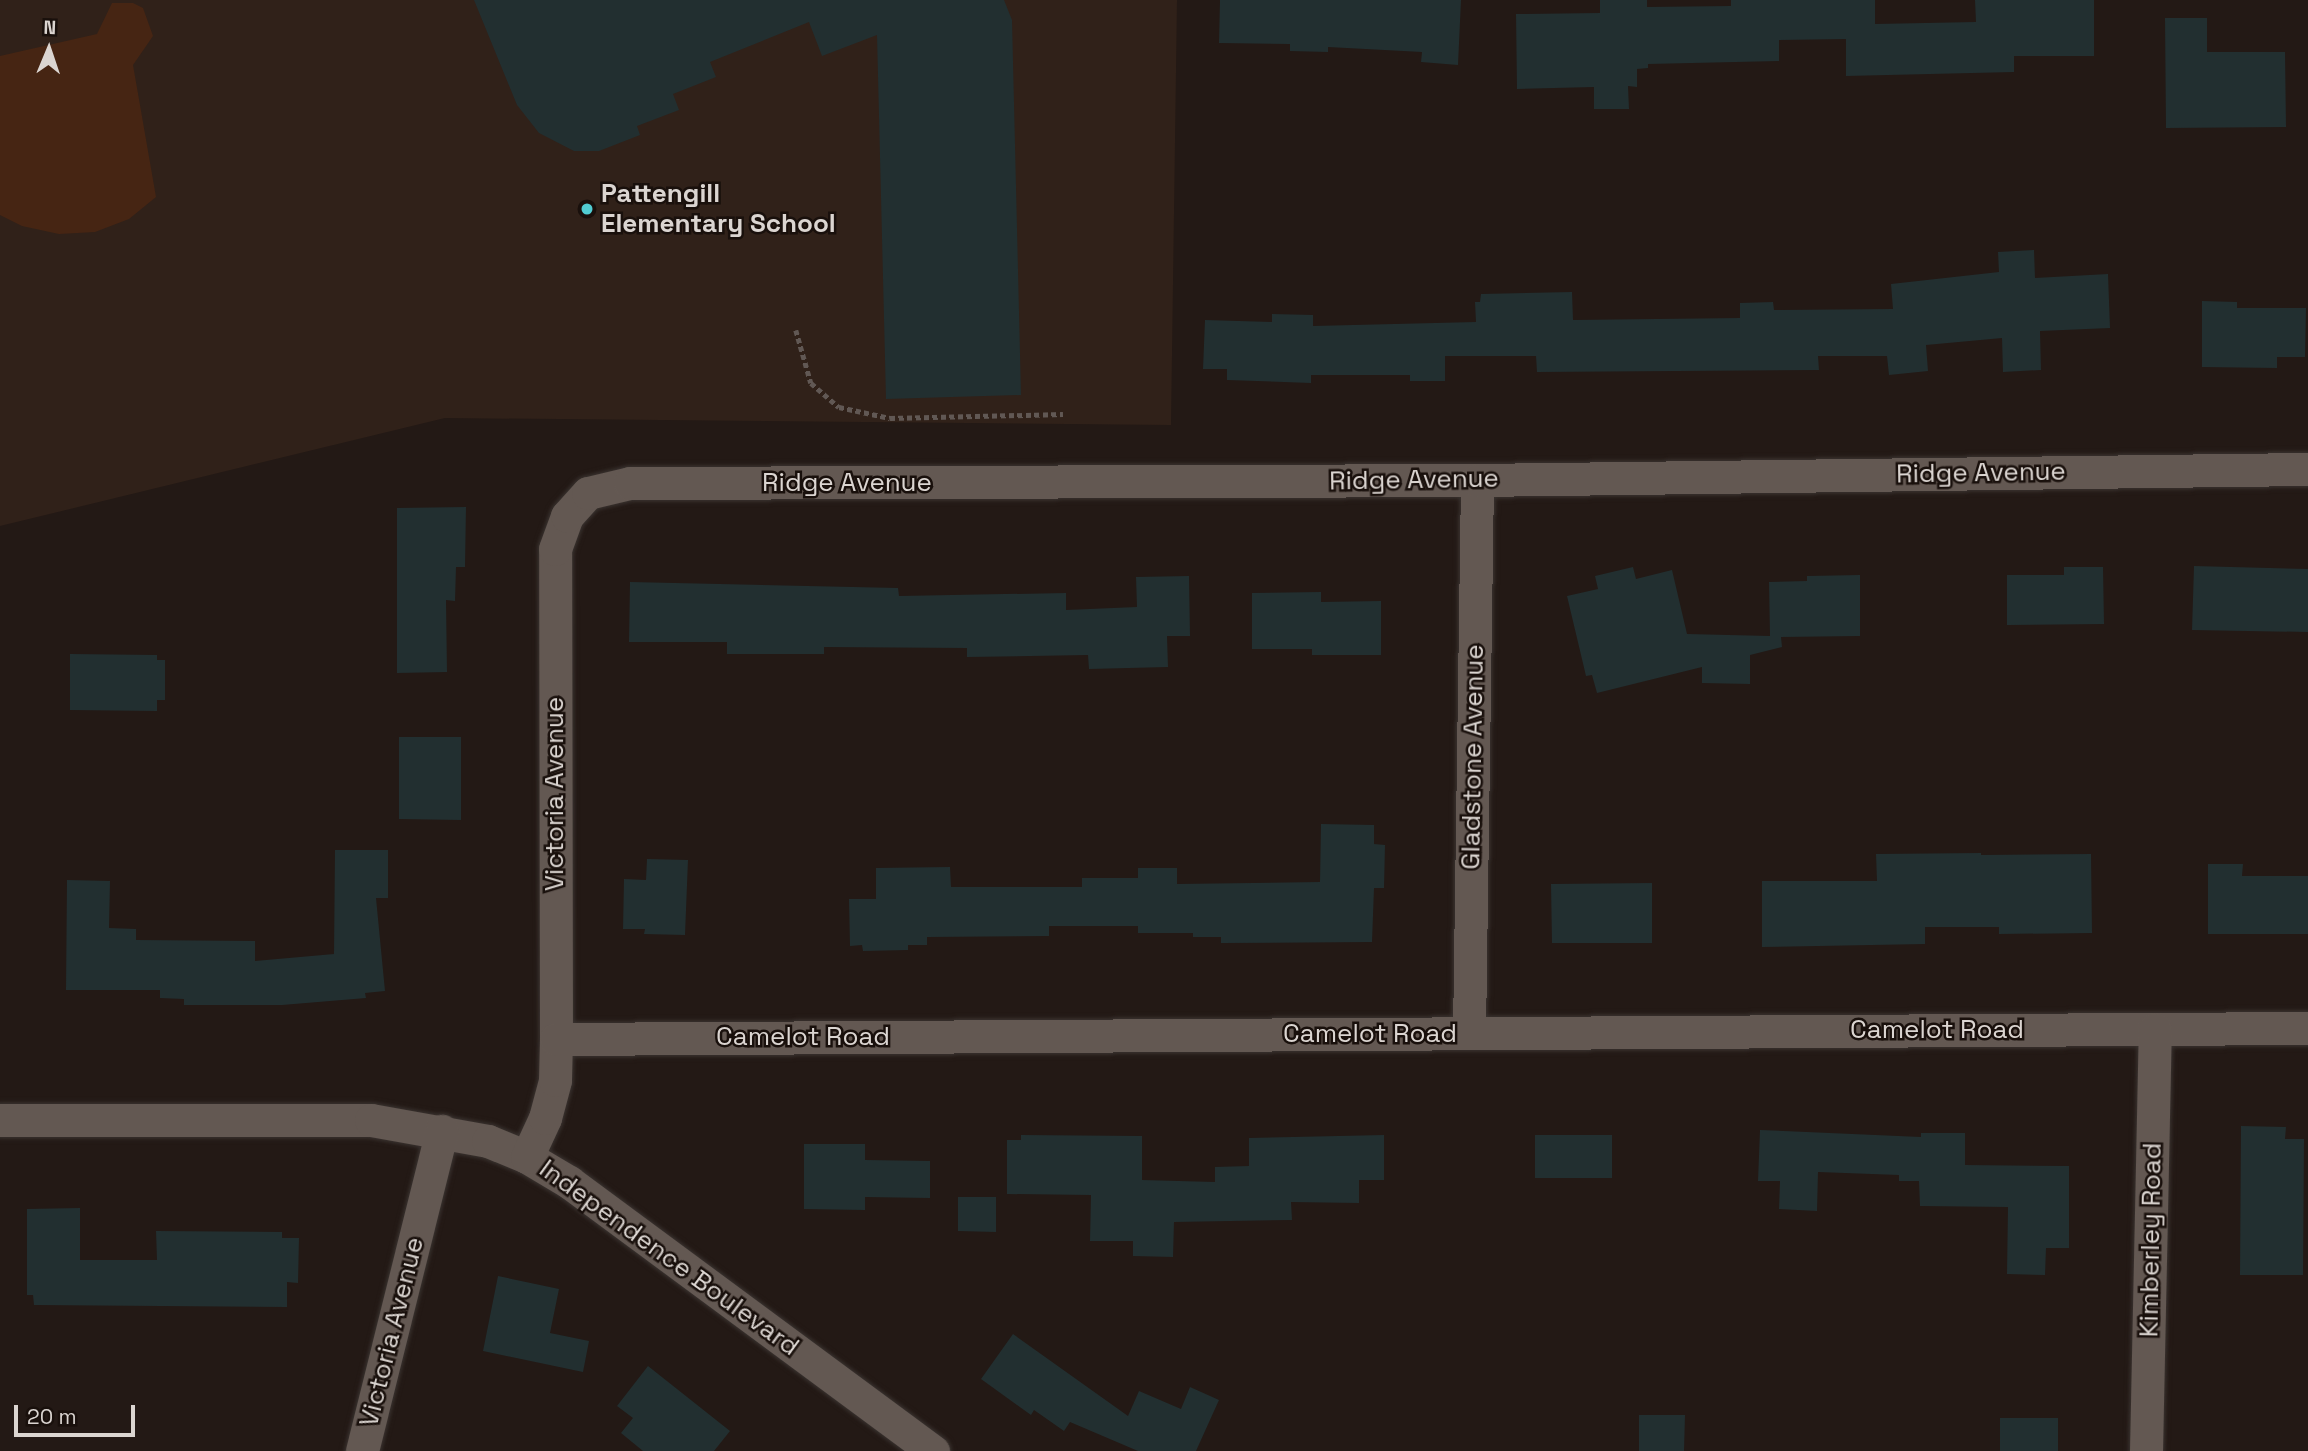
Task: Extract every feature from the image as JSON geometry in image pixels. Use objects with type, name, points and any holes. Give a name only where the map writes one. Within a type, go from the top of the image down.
[{"type":"street","name":"Ridge Avenue","points":[[555,550],[567,516],[588,493],[630,483],[1476,480],[2308,469]]},
{"type":"street","name":"Gladstone Avenue","points":[[1469,1033],[1476,480]]},
{"type":"street","name":"Victoria Avenue","points":[[555,550],[556,1038]]},
{"type":"street","name":"Camelot Road","points":[[556,1038],[2308,1028]]},
{"type":"street","name":"Kimberley Road","points":[[2147,1451],[2155,1029]]},
{"type":"street","points":[[527,1157],[545,1118],[555,1080],[556,1038]]},
{"type":"street","name":"Independence Boulevard","points":[[0,1120],[371,1120],[488,1141],[527,1157],[648,1240],[933,1451]]},
{"type":"street","name":"Victoria Avenue","points":[[362,1451],[442,1131]]},
{"type":"path","points":[[796,330],[811,383],[839,407],[890,418],[1062,414]]},
{"type":"shaded area","name":"Pattengill Elementary School","points":[[0,0],[1177,0],[1171,425],[445,418],[0,526]]},
{"type":"shaded area","points":[[112,3],[133,3],[143,8],[153,36],[133,65],[156,197],[129,219],[95,232],[59,234],[22,226],[0,215],[0,56],[97,34]]},
{"type":"building","points":[[474,0],[1004,0],[1012,20],[1021,395],[886,399],[877,35],[822,56],[809,22],[710,62],[716,77],[673,94],[679,110],[637,126],[640,135],[599,151],[574,151],[539,133],[517,105]]},
{"type":"building","points":[[1220,0],[1461,0],[1458,65],[1421,62],[1422,52],[1328,47],[1328,52],[1290,51],[1290,44],[1219,43]]},
{"type":"building","points":[[1600,0],[1647,0],[1647,7],[1731,6],[1731,0],[1875,0],[1875,24],[1976,22],[1975,0],[2094,0],[2094,56],[2014,56],[2014,72],[1846,76],[1846,39],[1779,40],[1779,61],[1648,64],[1648,68],[1637,69],[1637,87],[1628,86],[1629,109],[1594,109],[1594,87],[1517,89],[1516,14],[1600,13]]},
{"type":"building","points":[[2165,18],[2207,18],[2207,52],[2285,52],[2286,127],[2166,128]]},
{"type":"building","points":[[2034,250],[2035,278],[2108,274],[2110,328],[2040,331],[2041,370],[2003,372],[2002,338],[1926,345],[1928,371],[1889,375],[1887,356],[1818,356],[1819,370],[1537,372],[1536,356],[1445,356],[1445,381],[1410,381],[1410,375],[1311,375],[1311,383],[1227,380],[1227,369],[1203,369],[1205,320],[1272,322],[1272,314],[1313,315],[1313,326],[1476,322],[1475,302],[1480,302],[1481,294],[1572,292],[1573,320],[1740,318],[1740,303],[1773,302],[1774,310],[1893,309],[1891,284],[1999,272],[1998,252]]},
{"type":"building","points":[[2202,301],[2237,302],[2237,308],[2306,308],[2305,357],[2277,357],[2277,368],[2202,367]]},
{"type":"building","points":[[466,507],[465,567],[456,567],[455,601],[446,600],[447,672],[397,673],[397,508]]},
{"type":"building","points":[[2194,566],[2308,569],[2308,632],[2192,630]]},
{"type":"building","points":[[1633,567],[1636,579],[1672,570],[1687,634],[1770,636],[1769,582],[1807,581],[1807,576],[1860,575],[1860,636],[1781,637],[1782,647],[1750,655],[1750,684],[1702,683],[1702,667],[1597,693],[1592,675],[1586,676],[1567,596],[1598,589],[1595,576]]},
{"type":"building","points":[[2064,567],[2103,567],[2104,624],[2007,625],[2007,575],[2064,575]]},
{"type":"building","points":[[1189,576],[1190,636],[1167,636],[1168,667],[1089,669],[1088,655],[967,657],[967,648],[824,647],[824,654],[727,654],[727,642],[629,642],[630,582],[898,588],[899,596],[1066,593],[1066,610],[1137,607],[1136,577]]},
{"type":"building","points":[[1321,592],[1321,602],[1381,601],[1381,655],[1312,655],[1312,649],[1252,649],[1252,593]]},
{"type":"building","points":[[70,654],[157,655],[157,660],[165,660],[165,700],[157,700],[157,711],[70,710]]},
{"type":"building","points":[[399,737],[461,737],[461,820],[399,819]]},
{"type":"building","points":[[1321,824],[1374,825],[1374,844],[1385,845],[1384,888],[1374,888],[1372,942],[1221,943],[1221,937],[1193,937],[1193,933],[1138,933],[1138,926],[1049,926],[1049,936],[927,937],[927,945],[908,945],[908,950],[863,951],[862,945],[850,946],[849,899],[876,899],[876,868],[950,867],[951,887],[1082,887],[1082,878],[1138,878],[1138,868],[1177,868],[1177,884],[1320,882]]},
{"type":"building","points":[[335,850],[388,850],[388,898],[376,898],[385,991],[365,993],[366,998],[282,1005],[184,1005],[184,999],[160,998],[160,990],[66,990],[67,880],[110,881],[109,928],[136,929],[136,940],[255,941],[255,961],[334,954]]},
{"type":"building","points":[[1876,854],[2091,854],[2092,933],[1999,934],[1999,927],[1925,927],[1925,944],[1762,947],[1762,881],[1877,881]]},
{"type":"building","points":[[647,859],[688,860],[685,935],[644,934],[645,929],[623,929],[624,879],[646,880]]},
{"type":"building","points":[[2208,864],[2243,864],[2242,876],[2308,876],[2308,934],[2208,934]]},
{"type":"building","points":[[1652,883],[1652,943],[1552,943],[1551,884]]},
{"type":"building","points":[[2241,1126],[2286,1127],[2285,1139],[2304,1139],[2303,1275],[2240,1275]]},
{"type":"building","points":[[1760,1130],[1921,1137],[1921,1133],[1965,1133],[1965,1165],[2069,1166],[2069,1248],[2046,1248],[2045,1275],[2007,1274],[2008,1207],[1920,1206],[1919,1181],[1899,1181],[1899,1175],[1818,1172],[1817,1211],[1779,1209],[1780,1181],[1758,1181]]},
{"type":"building","points":[[1021,1135],[1142,1136],[1142,1180],[1215,1182],[1215,1167],[1249,1166],[1249,1138],[1384,1135],[1384,1180],[1359,1180],[1359,1203],[1291,1202],[1292,1220],[1174,1222],[1173,1257],[1133,1256],[1133,1241],[1090,1241],[1091,1195],[1007,1194],[1007,1140],[1021,1140]]},
{"type":"building","points":[[1535,1135],[1612,1135],[1612,1178],[1535,1178]]},
{"type":"building","points":[[804,1144],[865,1144],[865,1160],[930,1161],[930,1198],[865,1197],[865,1210],[804,1209]]},
{"type":"building","points":[[958,1197],[996,1197],[996,1232],[958,1231]]},
{"type":"building","points":[[80,1208],[80,1260],[157,1260],[156,1231],[282,1232],[282,1238],[299,1238],[298,1283],[287,1282],[287,1307],[34,1305],[33,1295],[27,1295],[27,1209]]},
{"type":"building","points":[[498,1276],[559,1289],[550,1333],[589,1341],[583,1372],[483,1351]]},
{"type":"building","points":[[1013,1334],[1128,1416],[1139,1391],[1181,1409],[1190,1387],[1219,1400],[1196,1451],[1138,1451],[1070,1422],[1064,1431],[1034,1410],[1031,1415],[981,1379]]},
{"type":"building","points":[[648,1366],[730,1431],[714,1451],[643,1451],[621,1433],[633,1418],[617,1406]]},
{"type":"building","points":[[1639,1415],[1685,1415],[1684,1451],[1639,1451]]},
{"type":"building","points":[[2000,1418],[2058,1418],[2058,1451],[2000,1451]]},
{"type":"place","name":"Pattengill Elementary School","points":[[587,209]]}]
